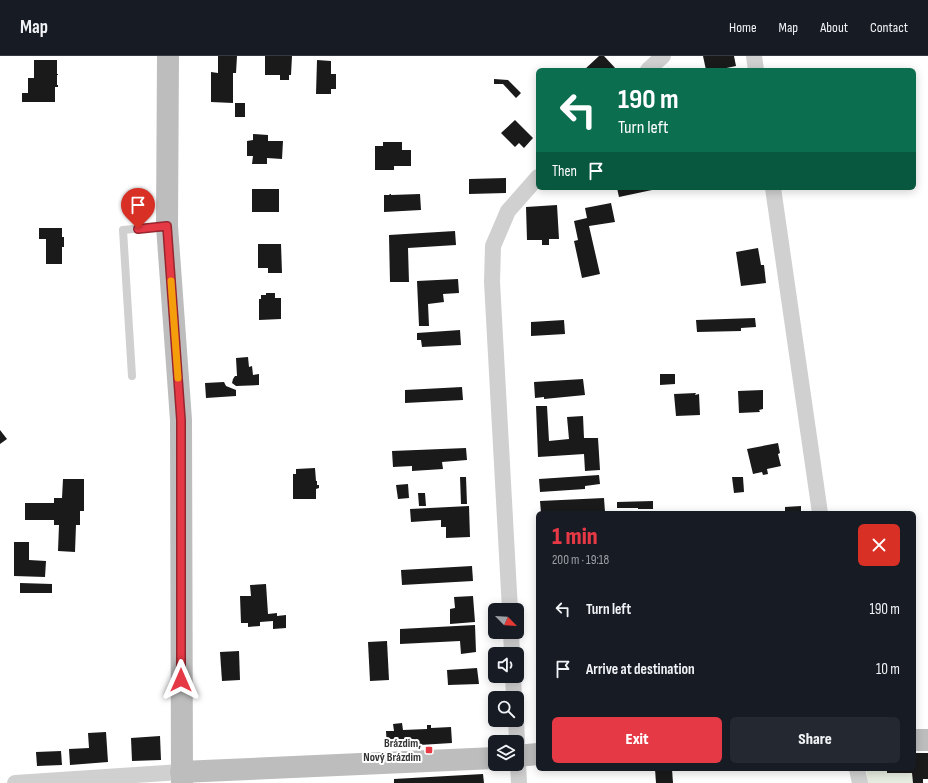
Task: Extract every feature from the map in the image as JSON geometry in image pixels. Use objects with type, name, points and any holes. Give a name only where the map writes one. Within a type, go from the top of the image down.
[{"type":"street","points":[[168,56],[167,226],[181,420],[182,778]]},
{"type":"street","points":[[650,68],[663,56]]},
{"type":"street","points":[[754,56],[756,68]]},
{"type":"street","points":[[510,603],[492,282],[493,246],[508,211],[536,179]]},
{"type":"street","points":[[773,190],[820,511]]},
{"type":"street","points":[[916,740],[928,740]]},
{"type":"street","points":[[15,783],[182,778],[488,758]]},
{"type":"street","points":[[519,783],[520,771]]},
{"type":"street","points":[[857,771],[860,783]]},
{"type":"lane","points":[[132,376],[123,230],[167,226]]},
{"type":"shaded area","points":[[866,771],[912,773],[913,783],[868,783]]},
{"type":"building","points":[[218,56],[237,56],[236,73],[233,73],[233,103],[211,102],[211,72],[218,73]]},
{"type":"building","points":[[265,56],[292,56],[291,75],[289,75],[289,80],[280,80],[280,75],[265,75]]},
{"type":"building","points":[[599,56],[604,56],[615,68],[586,68]]},
{"type":"building","points":[[703,56],[734,56],[736,66],[726,68],[706,68]]},
{"type":"building","points":[[34,60],[57,60],[58,87],[55,87],[55,102],[22,102],[22,93],[28,93],[28,78],[34,78]]},
{"type":"building","points":[[317,60],[331,61],[331,74],[336,74],[336,89],[331,89],[331,94],[316,94]]},
{"type":"building","points":[[494,79],[508,80],[521,93],[516,98],[503,84],[494,84]]},
{"type":"building","points":[[235,103],[245,103],[245,117],[235,117]]},
{"type":"building","points":[[515,120],[533,138],[524,148],[519,143],[515,147],[501,133]]},
{"type":"building","points":[[253,134],[268,135],[268,141],[283,141],[282,159],[267,158],[267,164],[252,164],[253,156],[247,156],[247,141],[253,140]]},
{"type":"building","points":[[383,142],[402,142],[402,150],[411,150],[411,166],[394,166],[394,170],[375,170],[375,146],[383,146]]},
{"type":"building","points":[[506,178],[506,193],[469,194],[469,179]]},
{"type":"building","points":[[252,189],[279,189],[279,212],[252,212]]},
{"type":"building","points":[[617,190],[652,190],[619,197]]},
{"type":"building","points":[[389,194],[420,194],[421,210],[384,212],[384,195],[390,195]]},
{"type":"building","points":[[611,203],[615,222],[589,226],[600,274],[582,278],[574,241],[578,240],[574,221],[587,218],[585,208]]},
{"type":"building","points":[[557,205],[559,239],[549,239],[549,245],[542,245],[542,240],[527,240],[526,207]]},
{"type":"building","points":[[39,228],[62,228],[64,247],[62,247],[62,264],[46,264],[46,239],[39,239]]},
{"type":"building","points":[[455,231],[456,245],[408,248],[409,282],[390,282],[389,235]]},
{"type":"building","points":[[258,244],[281,244],[282,273],[268,273],[268,268],[258,268]]},
{"type":"building","points":[[758,248],[761,265],[764,265],[766,283],[741,286],[736,252]]},
{"type":"building","points":[[458,279],[459,293],[443,294],[444,302],[428,304],[429,326],[419,326],[417,281]]},
{"type":"building","points":[[266,293],[275,293],[275,298],[281,298],[281,319],[259,320],[259,299],[261,299],[261,295],[266,295]]},
{"type":"building","points":[[755,318],[756,327],[741,328],[741,331],[697,332],[696,320]]},
{"type":"building","points":[[564,320],[565,334],[531,336],[531,322]]},
{"type":"building","points":[[460,330],[461,345],[422,347],[421,340],[417,340],[417,333]]},
{"type":"building","points":[[248,357],[249,367],[252,366],[253,375],[259,374],[259,385],[236,386],[232,383],[235,376],[237,376],[236,358]]},
{"type":"building","points":[[660,374],[675,374],[675,384],[660,385]]},
{"type":"building","points":[[583,379],[585,395],[544,399],[544,397],[535,398],[534,382]]},
{"type":"building","points":[[224,382],[226,386],[236,390],[236,396],[206,398],[205,383]]},
{"type":"building","points":[[462,387],[463,400],[405,403],[405,390]]},
{"type":"building","points":[[763,390],[763,409],[759,410],[760,412],[739,413],[738,391]]},
{"type":"building","points":[[696,393],[695,395],[699,394],[700,415],[676,416],[674,394]]},
{"type":"building","points":[[536,406],[547,406],[549,441],[569,439],[567,417],[583,416],[584,438],[598,438],[600,470],[585,471],[584,454],[538,457]]},
{"type":"building","points":[[0,430],[7,439],[0,444]]},
{"type":"building","points":[[778,443],[780,453],[778,454],[781,466],[767,469],[768,474],[763,475],[762,472],[753,474],[747,449]]},
{"type":"building","points":[[466,448],[467,460],[442,462],[443,469],[412,471],[412,466],[393,467],[392,451]]},
{"type":"building","points":[[315,468],[316,481],[317,485],[319,485],[319,488],[316,489],[316,499],[293,499],[293,474],[296,474],[296,469]]},
{"type":"building","points":[[599,475],[600,484],[585,486],[585,489],[540,492],[539,479]]},
{"type":"building","points":[[460,477],[466,477],[467,504],[461,504]]},
{"type":"building","points":[[732,477],[743,477],[744,492],[734,493]]},
{"type":"building","points":[[63,479],[84,479],[84,511],[80,511],[80,525],[76,525],[75,552],[58,551],[59,525],[54,525],[54,520],[25,520],[25,503],[54,503],[54,498],[62,498]]},
{"type":"building","points":[[408,484],[409,498],[398,499],[396,485]]},
{"type":"building","points":[[418,493],[425,493],[426,506],[419,506]]},
{"type":"building","points":[[604,498],[605,511],[541,511],[540,501]]},
{"type":"building","points":[[653,501],[653,509],[617,508],[617,502]]},
{"type":"building","points":[[469,506],[470,537],[446,538],[446,527],[441,527],[441,520],[411,522],[410,509]]},
{"type":"building","points":[[801,506],[801,511],[785,511],[785,507]]},
{"type":"building","points":[[14,542],[29,542],[29,560],[46,561],[45,577],[14,576]]},
{"type":"building","points":[[472,566],[473,581],[402,585],[401,570]]},
{"type":"building","points":[[20,583],[52,584],[52,593],[20,593]]},
{"type":"building","points":[[266,584],[268,614],[277,613],[277,616],[286,615],[286,628],[273,629],[273,621],[260,622],[260,626],[248,627],[248,623],[241,623],[240,596],[251,596],[250,585]]},
{"type":"building","points":[[473,596],[475,622],[450,624],[450,609],[455,608],[454,597]]},
{"type":"building","points":[[475,625],[476,652],[461,654],[460,641],[400,644],[400,629]]},
{"type":"building","points":[[387,641],[389,680],[370,681],[368,642]]},
{"type":"building","points":[[239,651],[240,680],[222,681],[220,652]]},
{"type":"building","points":[[477,668],[479,684],[448,685],[447,670]]},
{"type":"building","points":[[402,723],[403,730],[427,729],[427,725],[431,725],[431,728],[451,727],[452,743],[387,747],[386,731],[394,731],[393,724]]},
{"type":"building","points":[[106,732],[108,762],[70,765],[69,749],[89,748],[88,733]]},
{"type":"building","points":[[160,736],[161,760],[132,761],[131,738]]},
{"type":"building","points":[[61,751],[62,765],[37,766],[36,752]]},
{"type":"building","points":[[916,753],[928,753],[928,779],[923,779],[923,783],[913,783],[912,773],[887,773],[887,771],[916,771]]},
{"type":"building","points":[[655,771],[672,771],[673,783],[656,783]]},
{"type":"building","points":[[483,774],[484,783],[394,783],[394,779]]},
{"type":"slow traffic","points":[[171,281],[178,378]]},
{"type":"place","name":"Brázdim, Nový Brázdim","points":[[429,750]]},
{"type":"route","points":[[138,229],[167,226],[181,420],[181,680]]}]
